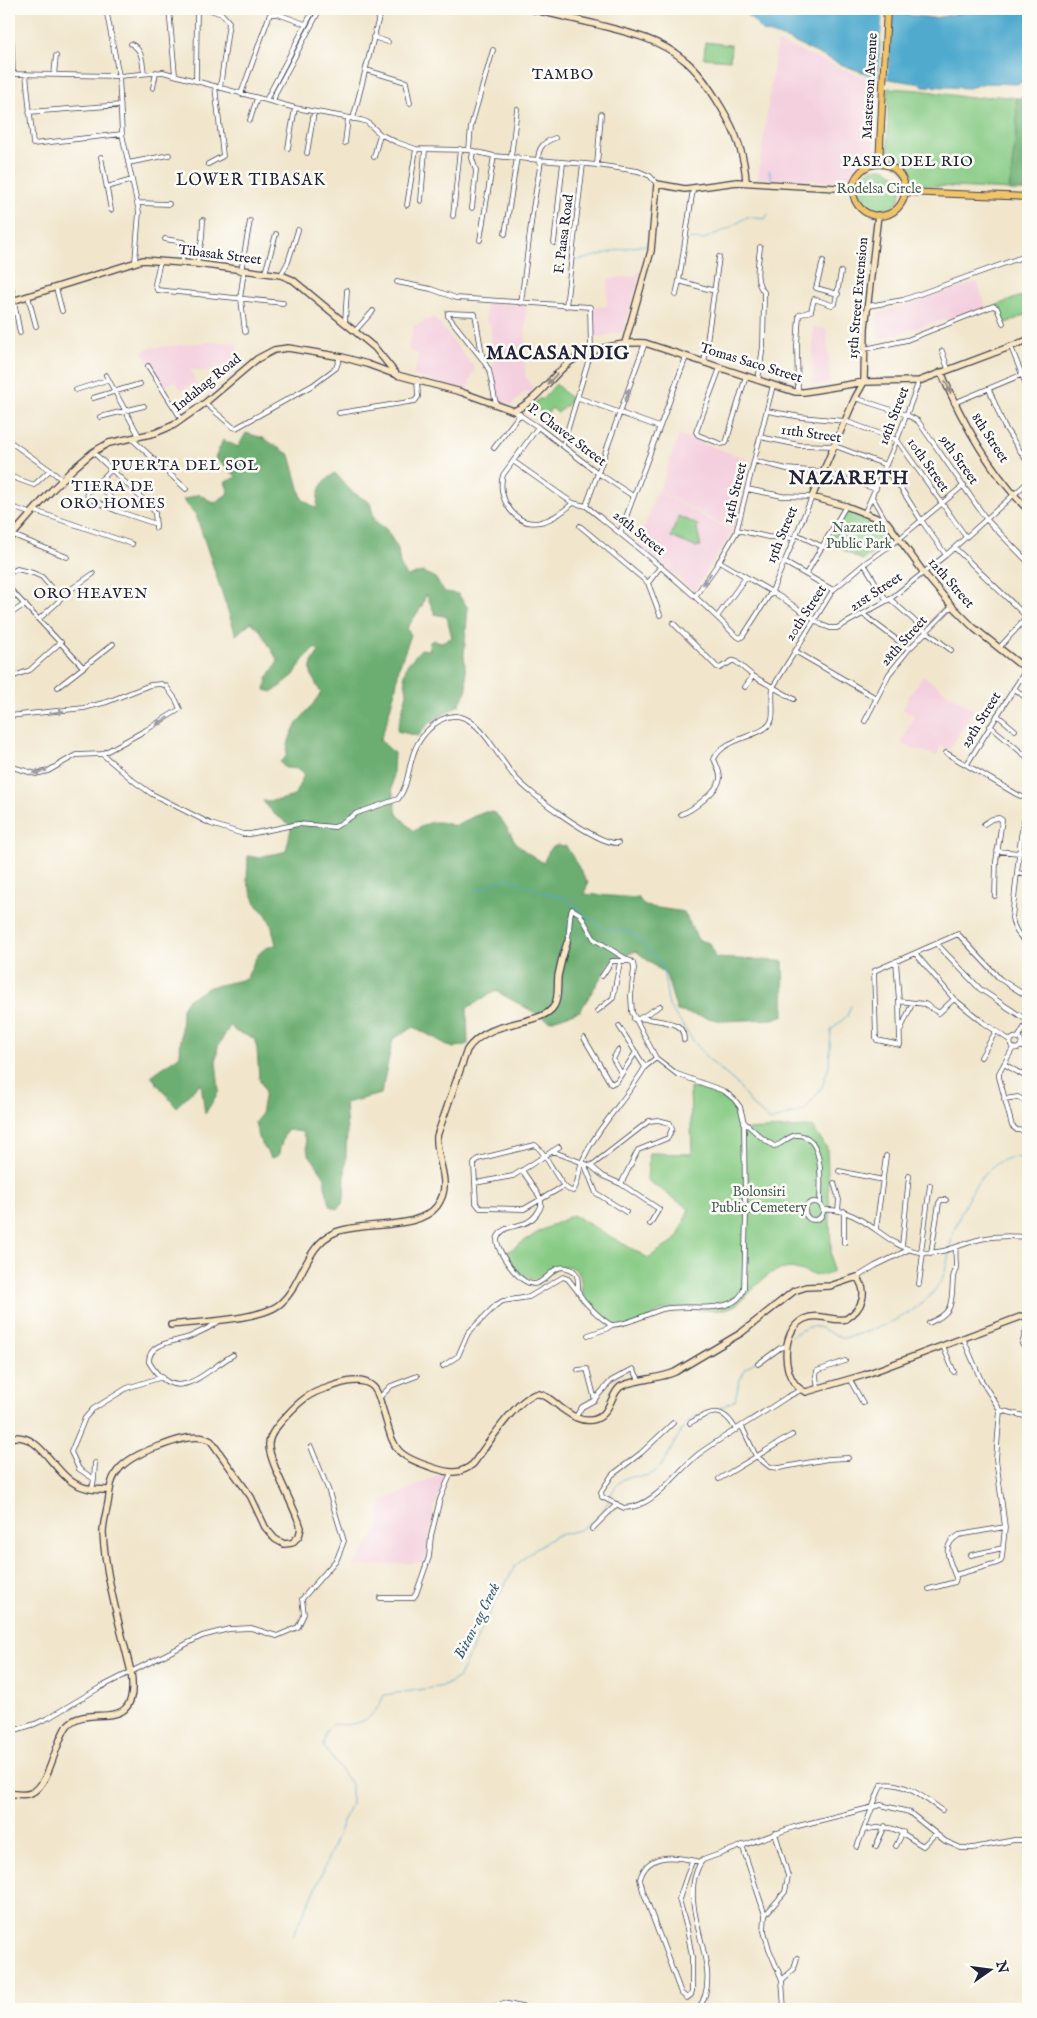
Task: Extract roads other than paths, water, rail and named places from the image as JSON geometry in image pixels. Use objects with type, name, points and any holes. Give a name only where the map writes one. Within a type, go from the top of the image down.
[{"type":"main road","points":[[531,9],[639,35],[662,44],[683,58],[712,92],[734,132],[742,157],[746,182]]},
{"type":"main road","name":"Masterson Avenue","points":[[879,164],[887,9]]},
{"type":"main road","points":[[879,164],[890,166],[899,173],[903,180],[905,192],[897,208],[891,212],[878,215],[867,213],[861,208],[854,198],[853,189],[856,177],[861,171],[868,166],[879,164]]},
{"type":"main road","points":[[625,344],[651,251],[657,184],[679,189],[746,182],[853,189]]},
{"type":"main road","points":[[905,192],[1028,197]]},
{"type":"main road","name":"15th Street Extension","points":[[864,382],[865,328],[878,215]]},
{"type":"main road","name":"Tibasak Street","points":[[12,301],[143,260],[182,262],[281,275],[293,280],[345,322],[375,348],[397,375]]},
{"type":"main road","name":"Tomas Saco Street","points":[[517,413],[566,365],[591,352],[625,344],[645,343],[773,386],[798,392],[864,382],[919,381],[1028,340]]},
{"type":"main road","name":"Indahag Road","points":[[10,538],[62,480],[93,452],[109,443],[161,431],[182,420],[206,403],[257,359],[269,352],[288,348],[340,357],[368,364],[397,375]]},
{"type":"main road","name":"8th Street","points":[[941,372],[967,428],[1013,494],[1028,510]]},
{"type":"main road","name":"P. Chavez Street","points":[[397,375],[417,379],[517,413]]},
{"type":"main road","name":"15th Street","points":[[812,497],[854,398],[864,382]]},
{"type":"main road","points":[[812,497],[846,506],[887,522]]},
{"type":"main road","name":"12th Street","points":[[887,522],[924,573],[952,606],[974,628],[1027,668]]},
{"type":"main road","points":[[170,1325],[219,1320],[267,1311],[280,1304],[317,1247],[331,1234],[357,1227],[410,1221],[432,1211],[443,1195],[445,1186],[445,1176],[437,1151],[437,1136],[468,1050],[475,1040],[487,1032],[538,1017],[552,1009],[557,1000],[561,962],[567,943]]},
{"type":"main road","points":[[9,1793],[27,1794],[38,1788],[64,1731],[72,1722],[83,1718],[112,1715],[129,1704],[133,1694],[131,1672],[103,1533],[109,1490],[121,1467],[143,1453],[162,1445],[191,1438],[207,1438],[219,1450],[243,1485],[270,1534],[284,1544],[292,1543],[300,1534],[301,1528],[271,1456],[269,1441],[274,1430],[306,1396],[320,1390],[356,1381],[363,1381],[371,1385],[379,1398],[394,1444],[401,1455],[418,1464],[451,1473],[467,1469],[473,1464],[516,1407],[529,1396],[539,1394],[546,1397],[575,1418],[587,1421],[602,1417],[618,1388],[624,1384],[664,1377],[729,1341],[794,1291],[806,1287],[830,1286],[857,1277],[862,1284],[864,1292],[860,1305],[851,1316],[841,1320],[819,1316],[809,1317],[794,1326],[787,1342],[791,1374],[802,1390],[806,1392],[850,1380],[1028,1314]]},
{"type":"main road","points":[[9,1438],[22,1437],[30,1440],[72,1482],[92,1490],[109,1490]]},
{"type":"street","points":[[10,9],[11,74],[119,76],[156,72],[175,75],[295,108],[367,122],[380,134],[416,149],[460,150],[494,156],[597,165],[638,171],[650,176],[657,184]]},
{"type":"street","points":[[106,9],[119,76],[122,134],[138,203],[135,262]]},
{"type":"street","points":[[169,9],[175,75]]},
{"type":"street","points":[[196,80],[197,9]]},
{"type":"street","points":[[207,9],[222,14],[227,18],[229,25],[218,87],[223,156],[208,164]]},
{"type":"street","points":[[266,100],[314,9]]},
{"type":"street","points":[[273,102],[284,76],[320,9]]},
{"type":"street","points":[[345,143],[381,9]]},
{"type":"street","points":[[241,94],[270,14],[278,14],[305,24]]},
{"type":"street","points":[[309,17],[314,20]]},
{"type":"street","points":[[374,37],[388,42]]},
{"type":"street","points":[[296,42],[301,44]]},
{"type":"street","points":[[131,44],[141,52],[144,73]]},
{"type":"street","points":[[472,208],[476,171],[471,151],[471,126],[493,50]]},
{"type":"street","points":[[54,75],[56,56]]},
{"type":"street","points":[[366,70],[406,82],[410,103]]},
{"type":"street","points":[[153,88],[156,72]]},
{"type":"street","points":[[279,73],[284,76]]},
{"type":"street","points":[[26,74],[32,144],[122,134]]},
{"type":"street","points":[[250,120],[258,98]]},
{"type":"street","points":[[29,112],[121,105]]},
{"type":"street","points":[[288,148],[295,108]]},
{"type":"street","points":[[511,157],[517,109]]},
{"type":"street","points":[[307,153],[314,112]]},
{"type":"street","points":[[597,165],[601,114]]},
{"type":"street","points":[[374,157],[380,134]]},
{"type":"street","points":[[521,303],[540,161],[538,154],[542,144],[555,138]]},
{"type":"street","points":[[407,205],[416,149]]},
{"type":"street","points":[[420,201],[425,150]]},
{"type":"street","points":[[453,216],[460,150]]},
{"type":"street","points":[[128,163],[169,155]]},
{"type":"street","points":[[480,240],[494,156]]},
{"type":"street","points":[[101,157],[111,210]]},
{"type":"street","points":[[505,234],[517,157]]},
{"type":"street","points":[[554,243],[563,163]]},
{"type":"street","name":"F. Paasa Road","points":[[566,306],[583,164]]},
{"type":"street","points":[[107,187],[132,180]]},
{"type":"street","points":[[676,296],[693,189]]},
{"type":"street","points":[[138,203],[169,204]]},
{"type":"street","points":[[197,264],[203,220]]},
{"type":"street","points":[[246,332],[241,299],[242,271],[250,221]]},
{"type":"street","points":[[281,275],[288,262],[298,230]]},
{"type":"street","points":[[265,273],[276,234]]},
{"type":"street","points":[[165,239],[183,242],[182,262]]},
{"type":"street","points":[[758,381],[763,346],[764,294],[759,286],[758,276],[760,247]]},
{"type":"street","points":[[868,306],[903,300],[1028,255]]},
{"type":"street","points":[[704,363],[718,257]]},
{"type":"street","points":[[160,261],[155,284],[157,290],[283,302]]},
{"type":"street","points":[[823,261],[816,288],[838,294]]},
{"type":"street","points":[[798,392],[798,317],[800,313],[811,311],[814,299],[832,305],[835,304],[841,272]]},
{"type":"street","points":[[9,275],[12,301],[20,333]]},
{"type":"street","points":[[678,281],[715,291]]},
{"type":"street","points":[[397,282],[431,289],[456,298],[590,307],[591,352],[563,446]]},
{"type":"street","points":[[56,288],[62,312]]},
{"type":"street","points":[[345,322],[347,290]]},
{"type":"street","points":[[28,296],[36,326]]},
{"type":"street","points":[[865,349],[907,340],[993,306],[997,308],[1002,323]]},
{"type":"street","points":[[355,331],[373,310]]},
{"type":"street","points":[[484,360],[475,314],[448,313],[448,316],[484,360],[489,370],[496,405]]},
{"type":"street","points":[[586,506],[621,414],[645,343]]},
{"type":"street","points":[[1011,346],[1028,390]]},
{"type":"street","points":[[942,350],[948,369]]},
{"type":"street","points":[[206,403],[236,428],[313,385],[336,368],[340,357]]},
{"type":"street","points":[[620,533],[686,357]]},
{"type":"street","points":[[148,366],[182,420]]},
{"type":"street","points":[[720,368],[696,432],[698,435],[715,442],[726,443],[746,376]]},
{"type":"street","points":[[954,403],[1028,372]]},
{"type":"street","points":[[106,375],[139,436]]},
{"type":"street","points":[[339,413],[416,401],[418,397],[417,379]]},
{"type":"street","points":[[76,390],[107,380]]},
{"type":"street","name":"16th Street","points":[[864,514],[897,440],[919,381]]},
{"type":"street","points":[[93,398],[140,384]]},
{"type":"street","name":"14th Street","points":[[696,595],[734,538],[737,530],[773,386]]},
{"type":"street","points":[[989,389],[1004,426],[1028,463]]},
{"type":"street","points":[[578,398],[659,427]]},
{"type":"street","name":"9th Street","points":[[854,398],[907,415],[918,421],[987,520],[1028,562]]},
{"type":"street","points":[[100,418],[144,406]]},
{"type":"street","name":"10th Street","points":[[767,410],[801,418],[845,421],[897,440],[966,538]]},
{"type":"street","points":[[494,448],[517,413]]},
{"type":"street","name":"P. Chavez Street","points":[[517,413],[598,473],[633,496]]},
{"type":"street","points":[[538,427],[503,475],[501,484],[505,500],[517,518],[529,524],[558,514],[573,503]]},
{"type":"street","name":"11th Street","points":[[760,437],[798,445],[834,446],[885,467],[946,555]]},
{"type":"street","points":[[131,438],[186,489]]},
{"type":"street","points":[[9,441],[62,480]]},
{"type":"street","points":[[93,452],[112,469],[152,508],[156,526],[91,500],[87,495],[99,480],[112,469]]},
{"type":"street","name":"26th Street","points":[[513,461],[573,503],[586,506],[696,595],[740,638]]},
{"type":"street","points":[[755,461],[787,469],[823,472],[876,489]]},
{"type":"street","points":[[9,476],[34,485],[50,470]]},
{"type":"street","name":"21st Street","points":[[719,561],[772,591],[814,620],[827,627],[834,628],[889,600],[955,548],[1028,482]]},
{"type":"street","name":"20th Street","points":[[773,687],[833,590],[864,564],[899,540],[964,485]]},
{"type":"street","points":[[747,489],[782,496],[812,497]]},
{"type":"street","points":[[106,493],[118,505],[117,511]]},
{"type":"street","name":"15th Street","points":[[740,638],[772,591],[812,497]]},
{"type":"street","name":"12th Street","points":[[872,497],[887,522]]},
{"type":"street","points":[[9,506],[132,544]]},
{"type":"street","points":[[806,574],[846,506]]},
{"type":"street","points":[[580,526],[593,539],[648,583],[660,615]]},
{"type":"street","points":[[737,530],[768,537],[795,536],[823,547]]},
{"type":"street","points":[[10,538],[67,557]]},
{"type":"street","points":[[955,548],[1028,617],[999,648]]},
{"type":"street","points":[[784,562],[833,590]]},
{"type":"street","points":[[864,564],[889,600],[952,650]]},
{"type":"street","points":[[648,583],[661,566]]},
{"type":"street","points":[[9,573],[17,569],[38,575],[60,598]]},
{"type":"street","points":[[39,619],[58,603],[60,598],[93,574]]},
{"type":"street","points":[[717,616],[746,577]]},
{"type":"street","points":[[9,588],[84,667]]},
{"type":"street","points":[[9,615],[25,604]]},
{"type":"street","name":"28th Street","points":[[865,721],[889,674],[909,649],[952,606]]},
{"type":"street","points":[[864,614],[909,649]]},
{"type":"street","points":[[673,623],[717,668],[735,661],[753,676],[794,699]]},
{"type":"street","points":[[9,678],[30,670],[61,642]]},
{"type":"street","points":[[58,687],[112,644]]},
{"type":"street","points":[[795,651],[876,698]]},
{"type":"street","name":"29th Street","points":[[967,764],[1027,668]]},
{"type":"street","points":[[745,687],[753,676]]},
{"type":"street","points":[[9,716],[84,708],[107,702],[150,685],[160,684],[166,686],[180,709],[102,754],[76,755],[48,771],[36,774],[9,766]]},
{"type":"street","points":[[681,814],[691,810],[712,792],[718,784],[720,776],[714,759],[717,754],[731,742],[764,729],[769,725],[772,720],[771,697],[773,687]]},
{"type":"street","points":[[1014,688],[1028,700]]},
{"type":"street","points":[[997,715],[1015,730]]},
{"type":"street","points":[[102,754],[144,789],[223,829],[250,834],[298,824],[334,827],[357,813],[398,799],[405,784],[412,754],[422,737],[440,719],[453,716],[467,721],[482,730],[509,770],[526,788],[585,830],[604,841],[618,843]]},
{"type":"street","points":[[990,726],[1028,758]]},
{"type":"street","points":[[946,752],[1028,801],[1021,836],[1012,918],[1018,934],[1028,943]]},
{"type":"street","points":[[984,824],[992,819],[1001,819],[997,851],[995,896]]},
{"type":"street","points":[[997,851],[1020,853]]},
{"type":"street","points":[[1018,872],[1028,875]]},
{"type":"street","points":[[567,943],[571,927],[570,913],[572,909],[580,914],[594,939],[631,961],[634,968],[630,1003],[634,1019],[656,1058],[678,1074],[724,1091],[738,1103],[744,1122],[745,1204],[749,1208],[804,1210]]},
{"type":"street","points":[[896,961],[900,1045],[877,1040],[874,973],[896,961],[960,934],[1000,979],[1028,997]]},
{"type":"street","points":[[937,944],[980,989],[1028,1021],[1018,1038]]},
{"type":"street","points":[[914,953],[954,999],[1010,1041],[1013,1048]]},
{"type":"street","points":[[602,976],[612,961],[631,961]]},
{"type":"street","points":[[597,1012],[613,998],[620,962]]},
{"type":"street","points":[[899,1001],[925,1004],[939,1013],[954,999]]},
{"type":"street","points":[[899,1032],[912,1004]]},
{"type":"street","points":[[640,1018],[660,1006]]},
{"type":"street","points":[[634,1019],[640,1018],[676,1025],[683,1033],[684,1040]]},
{"type":"street","points":[[620,1026],[645,1067]]},
{"type":"street","points":[[981,1057],[996,1031]]},
{"type":"street","points":[[1010,1041],[1014,1037],[1018,1038]]},
{"type":"street","points":[[584,1038],[611,1084],[616,1083],[636,1052]]},
{"type":"street","points":[[1018,1038],[1021,1042],[1020,1046]]},
{"type":"street","points":[[1013,1048],[1020,1046],[1028,1049]]},
{"type":"street","points":[[1013,1048],[999,1075],[1012,1126],[1017,1130],[1028,1131]]},
{"type":"street","points":[[618,1050],[613,1059],[621,1073]]},
{"type":"street","points":[[564,1186],[530,1206],[516,1210],[480,1208],[476,1203],[474,1164],[478,1159],[532,1145],[538,1147],[564,1186],[569,1191],[575,1190],[583,1163],[645,1067],[656,1058]]},
{"type":"street","points":[[1004,1064],[1028,1078]]},
{"type":"street","points":[[1004,1099],[1018,1097],[1028,1103]]},
{"type":"street","points":[[592,1166],[649,1121],[658,1120],[670,1123],[672,1129],[668,1138],[638,1150],[621,1184]]},
{"type":"street","points":[[744,1122],[774,1146],[783,1144],[794,1135],[798,1135],[816,1148],[820,1163],[820,1204],[823,1210],[821,1216],[814,1220],[807,1218],[804,1210],[806,1205],[810,1202],[820,1204]]},
{"type":"street","points":[[475,1183],[506,1178],[559,1147]]},
{"type":"street","points":[[552,1151],[592,1166],[603,1176],[621,1184],[659,1209],[650,1224]]},
{"type":"street","points":[[876,1229],[886,1156]]},
{"type":"street","points":[[583,1163],[598,1195],[626,1212]]},
{"type":"street","points":[[522,1170],[540,1200],[541,1206],[532,1221],[504,1230],[498,1236],[497,1246],[520,1278],[529,1283],[538,1283],[556,1269],[565,1267],[576,1274],[579,1294]]},
{"type":"street","points":[[839,1172],[883,1180]]},
{"type":"street","points":[[902,1246],[909,1176]]},
{"type":"street","points":[[834,1183],[839,1200],[838,1210]]},
{"type":"street","points":[[920,1284],[930,1185]]},
{"type":"street","points":[[931,1253],[939,1203],[941,1200],[946,1200]]},
{"type":"street","points":[[745,1204],[742,1205],[741,1209],[743,1213],[746,1213]]},
{"type":"street","points":[[588,1335],[612,1325],[633,1322],[662,1309],[725,1306],[740,1297],[744,1288],[746,1213],[749,1208]]},
{"type":"street","points":[[823,1210],[844,1211],[859,1218],[908,1250],[922,1253],[946,1252],[993,1236],[1027,1237],[1027,1259]]},
{"type":"street","points":[[844,1211],[844,1243]]},
{"type":"street","points":[[929,1323],[944,1316],[951,1304],[953,1276],[956,1269],[955,1248]]},
{"type":"street","points":[[857,1277],[908,1250]]},
{"type":"street","points":[[443,1366],[458,1356],[468,1333],[501,1302],[529,1297],[563,1277],[568,1279],[579,1294],[602,1318],[612,1325]]},
{"type":"street","points":[[219,1320],[189,1337],[163,1344],[150,1353],[148,1362],[162,1377],[176,1385],[183,1386],[233,1355]]},
{"type":"street","points":[[1022,1344],[1028,1323]]},
{"type":"street","points":[[955,1575],[997,1564],[1001,1561],[1005,1527],[996,1460],[1000,1410],[981,1380],[963,1338]]},
{"type":"street","points":[[758,1364],[787,1342]]},
{"type":"street","points":[[943,1346],[954,1372]]},
{"type":"street","points":[[818,1389],[817,1371],[845,1361]]},
{"type":"street","points":[[578,1370],[587,1369],[594,1400]]},
{"type":"street","points":[[575,1418],[582,1407],[594,1400],[611,1381],[634,1370],[640,1381]]},
{"type":"street","points":[[379,1398],[390,1386],[417,1376]]},
{"type":"street","points":[[94,1479],[80,1469],[71,1452],[88,1414],[121,1390],[162,1377]]},
{"type":"street","points":[[850,1380],[864,1403]]},
{"type":"street","points":[[674,1423],[641,1453],[612,1475],[600,1492],[602,1496],[627,1508],[640,1504],[666,1488],[700,1454],[787,1397],[802,1390]]},
{"type":"street","points":[[1000,1410],[1028,1417]]},
{"type":"street","points":[[690,1423],[706,1414],[717,1412],[723,1413],[732,1422],[736,1430]]},
{"type":"street","points":[[742,1427],[756,1456],[766,1465],[774,1468],[828,1459],[848,1458]]},
{"type":"street","points":[[719,1479],[792,1435]]},
{"type":"street","points":[[9,1732],[50,1717],[99,1688],[202,1636],[215,1632],[251,1628],[277,1636],[298,1627],[304,1614],[302,1599],[338,1559],[344,1541],[328,1489],[311,1447]]},
{"type":"street","points":[[92,1490],[95,1463]]},
{"type":"street","points":[[380,1598],[413,1598],[416,1594],[429,1557],[431,1536],[440,1499],[451,1473]]},
{"type":"street","points":[[592,1529],[616,1504]]},
{"type":"street","points":[[930,1589],[955,1582],[955,1575],[947,1554],[950,1541],[959,1535],[1005,1527]]},
{"type":"street","points":[[971,1555],[1002,1548]]},
{"type":"street","points":[[857,1847],[880,1786],[885,1784],[914,1792],[942,1810]]},
{"type":"street","points":[[692,1861],[679,1896],[692,1957],[692,1991],[691,1996],[687,1998],[681,1993],[640,1879],[650,1863],[660,1858],[679,1858],[701,1862],[775,1833],[822,1818],[881,1805],[906,1811],[914,1815],[935,1834],[950,1844],[966,1849],[1014,1840],[1028,1840]]},
{"type":"street","points":[[864,1830],[885,1826],[903,1832],[923,1846],[935,1834]]},
{"type":"street","points":[[876,1846],[885,1826]]},
{"type":"street","points":[[896,1846],[903,1832]]},
{"type":"street","points":[[765,1914],[778,1902],[785,1892],[788,1876],[775,1833]]},
{"type":"street","points":[[742,1845],[765,1914],[764,1931],[782,1980],[784,2009]]},
{"type":"street","points":[[698,2009],[703,2002],[707,1980],[692,1897],[694,1878],[701,1862]]},
{"type":"street","points":[[782,1980],[794,1969],[797,1958]]},
{"type":"street","points":[[487,2009],[504,2002],[530,2009]]},
{"type":"water","points":[[741,9],[857,9],[934,18],[982,9],[1028,9],[1028,79],[1018,84],[985,83],[969,88],[923,86],[922,84],[876,77],[840,64],[789,40],[764,32]]},
{"type":"waterway","points":[[769,170],[772,180]]},
{"type":"waterway","points":[[689,239],[702,240],[729,228],[747,217],[765,219],[768,214]]},
{"type":"waterway","points":[[578,260],[631,247],[649,245]]},
{"type":"waterway","points":[[473,892],[507,878],[542,892],[568,899],[580,911],[603,928],[632,933],[662,964],[669,1006],[695,1043],[707,1058],[736,1083],[752,1105],[770,1121],[805,1110],[822,1087],[829,1066],[831,1030],[847,1016],[851,1006]]},
{"type":"waterway","name":"Bitan-ag Creek","points":[[792,1336],[808,1327],[814,1327],[845,1338],[894,1321],[916,1308],[940,1283],[946,1268],[955,1228],[965,1204],[981,1178],[991,1167],[1002,1160],[1015,1157],[1028,1160]]},
{"type":"waterway","name":"Bitan-ag Creek","points":[[712,1412],[735,1400],[739,1382],[746,1368],[786,1340]]},
{"type":"waterway","name":"Bitan-ag Creek","points":[[609,1499],[621,1481],[633,1476],[652,1474],[658,1469],[682,1430],[695,1417],[703,1414]]},
{"type":"waterway","name":"Bitan-ag Creek","points":[[293,1935],[316,1888],[351,1803],[351,1784],[323,1746],[326,1731],[334,1724],[352,1724],[365,1720],[376,1710],[384,1695],[444,1686],[459,1677],[488,1616],[515,1566],[536,1548],[555,1536],[579,1530],[598,1518],[608,1502]]},
{"type":"district","name":"TAMBO","points":[[563,74]]},
{"type":"district","name":"PASEO DEL RIO","points":[[908,161]]},
{"type":"district","name":"LOWER TIBASAK","points":[[251,181]]},
{"type":"district","name":"MACASANDIG","points":[[558,354]]},
{"type":"district","name":"PUERTA DEL SOL","points":[[185,465]]},
{"type":"district","name":"NAZARETH","points":[[849,479]]},
{"type":"district","name":"TIERA DE ORO HOMES","points":[[113,494]]},
{"type":"district","name":"ORO HEAVEN","points":[[91,593]]},
{"type":"park label","name":"Rodelsa Circle","points":[[879,189]]},
{"type":"park label","name":"Nazareth Public Park","points":[[859,536]]},
{"type":"park label","name":"Bolonsiri Public Cemetery","points":[[759,1200]]}]
